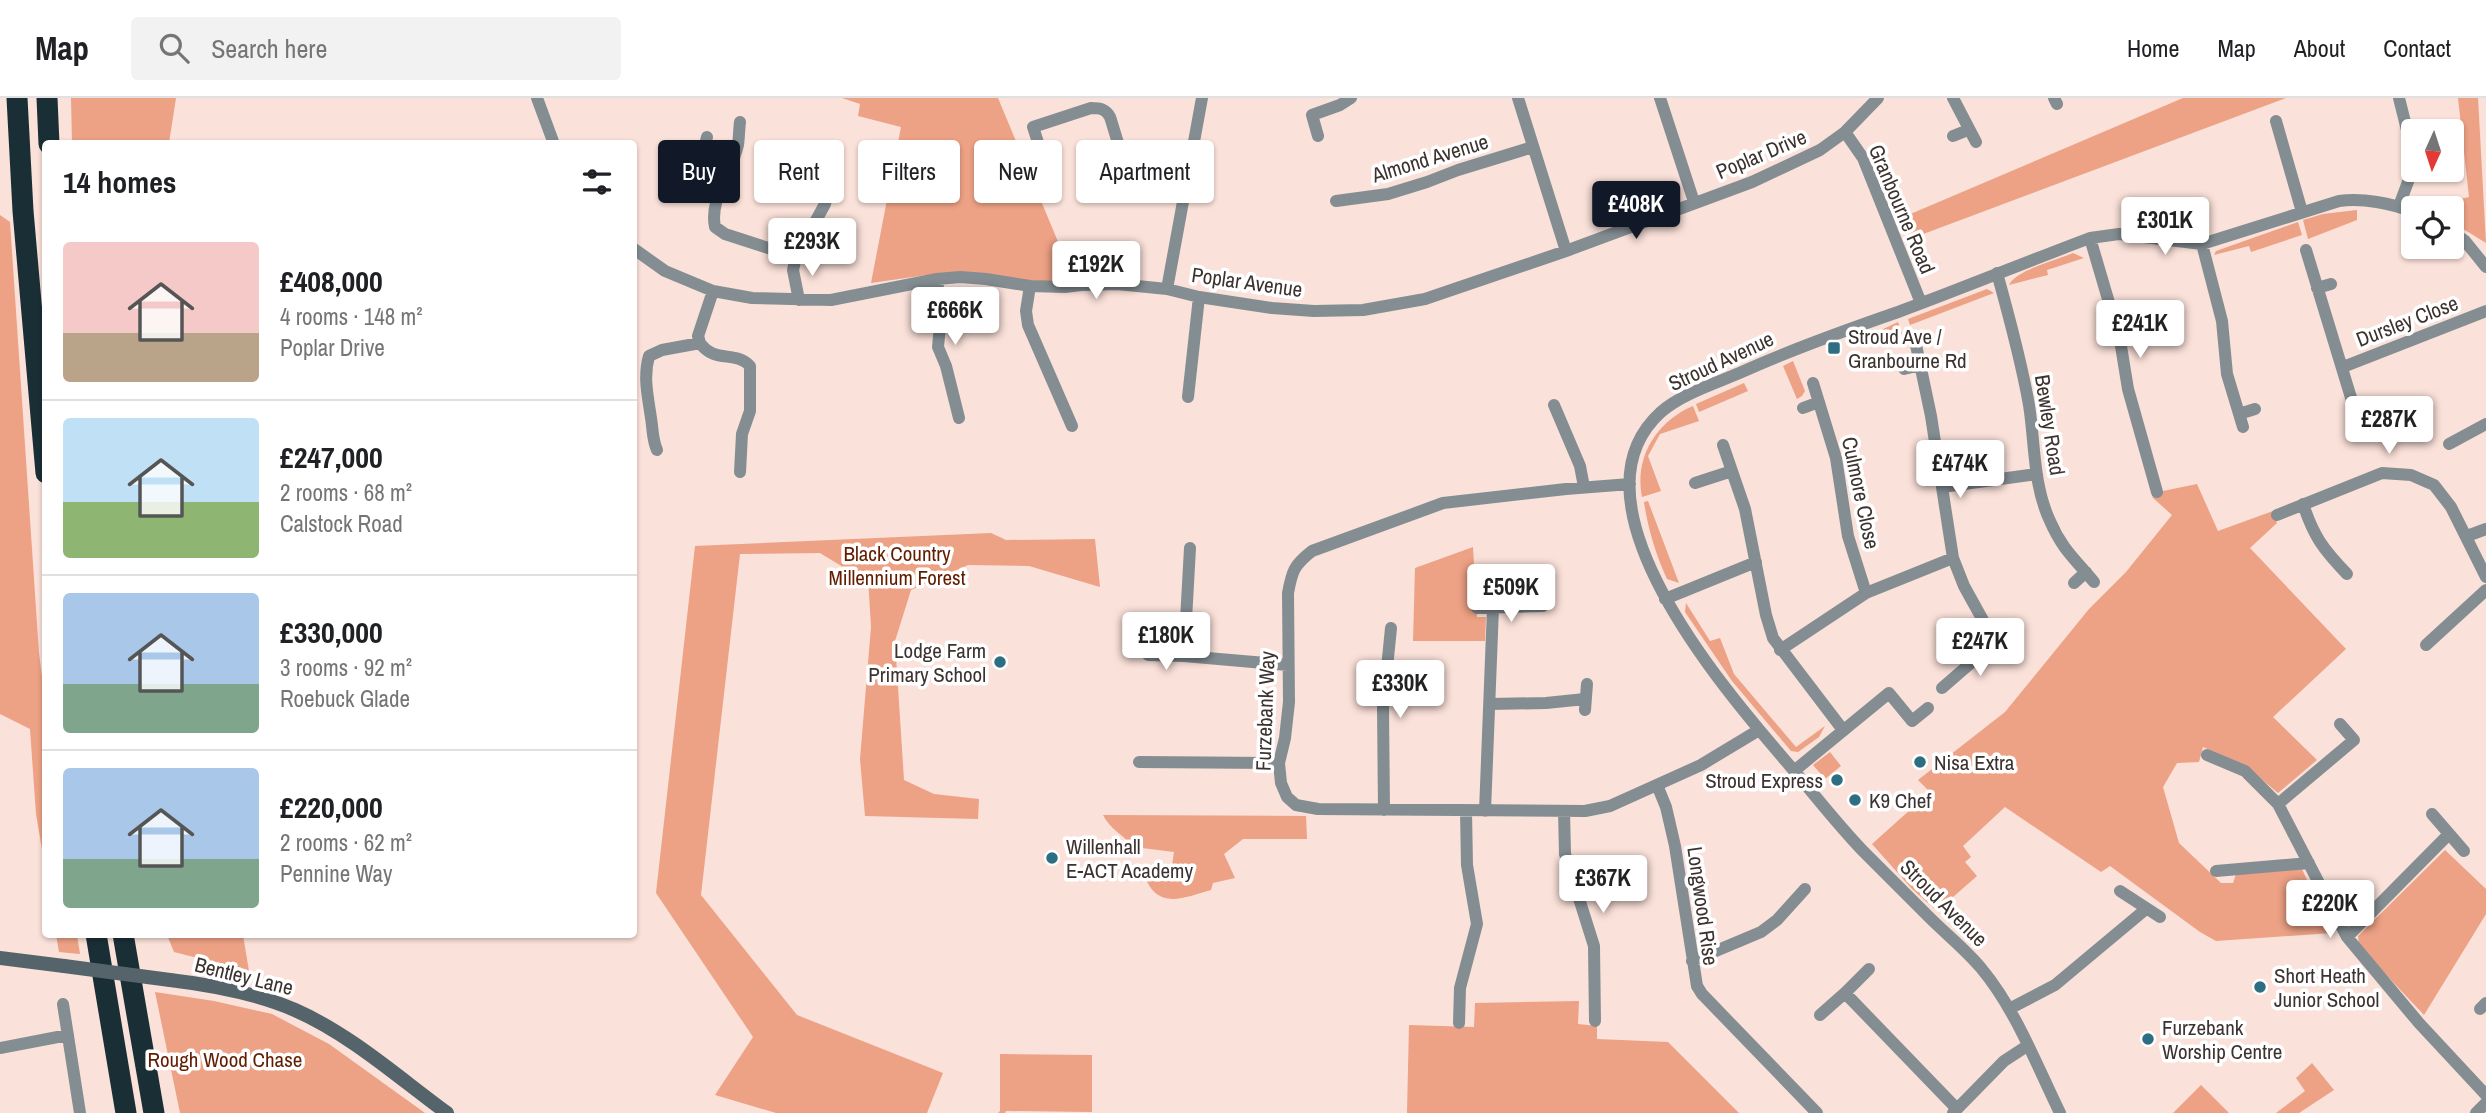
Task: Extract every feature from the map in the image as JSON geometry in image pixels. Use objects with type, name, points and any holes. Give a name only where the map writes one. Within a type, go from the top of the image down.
[{"type":"highway","points":[[17,98],[23,211],[42,427]]},
{"type":"highway","points":[[47,98],[49,140]]},
{"type":"highway","points":[[97,938],[125,1113]]},
{"type":"highway","points":[[124,938],[154,1113]]},
{"type":"street","points":[[537,98],[553,140]]},
{"type":"street","points":[[1195,140],[1202,98]]},
{"type":"street","points":[[1318,136],[1312,115],[1351,98]]},
{"type":"street","points":[[1518,98],[1566,251]]},
{"type":"street","points":[[1660,98],[1694,202]]},
{"type":"street","name":"Poplar Drive","points":[[1566,251],[1752,182],[1802,159],[1845,132],[1878,98]]},
{"type":"street","points":[[1953,98],[1976,142]]},
{"type":"street","points":[[2399,98],[2412,149],[2412,171],[2399,206]]},
{"type":"street","points":[[1037,140],[1033,127],[1091,108],[1108,112],[1118,140]]},
{"type":"street","points":[[2276,121],[2302,212]]},
{"type":"street","points":[[738,140],[740,122]]},
{"type":"street","points":[[1953,136],[1968,130]]},
{"type":"street","name":"Granbourne Road","points":[[1845,132],[1863,158],[1921,303]]},
{"type":"street","name":"Almond Avenue","points":[[1336,201],[1388,194],[1533,147]]},
{"type":"street","name":"Stroud Avenue","points":[[2060,1113],[2009,1009],[1981,967],[1860,848],[1711,671],[1665,599],[1655,578],[1639,535],[1630,484],[1631,463],[1641,438],[1651,423],[1673,403],[1791,350],[2090,238],[2119,234],[2202,244],[2339,201],[2351,199],[2399,206]]},
{"type":"street","points":[[717,203],[715,227],[725,234],[796,257]]},
{"type":"street","points":[[799,300],[793,271],[796,257],[825,203]]},
{"type":"street","points":[[1167,289],[1184,203]]},
{"type":"street","points":[[2090,238],[2120,340],[2146,480],[2157,492]]},
{"type":"street","points":[[2464,240],[2486,267]]},
{"type":"street","points":[[2202,244],[2222,321],[2227,374],[2244,427]]},
{"type":"street","name":"Dursley Close","points":[[2306,250],[2352,401]]},
{"type":"street","name":"Poplar Avenue","points":[[637,251],[665,271],[713,290],[752,298],[831,300],[937,279],[986,279],[1030,286],[1117,284],[1304,310],[1363,310],[1425,299],[1566,251]]},
{"type":"street","name":"Bewley Road","points":[[1997,273],[2029,406],[2037,474],[2048,518],[2063,549],[2090,577],[2074,583]]},
{"type":"street","points":[[937,279],[941,315],[938,347],[960,418]]},
{"type":"street","points":[[2318,288],[2331,284]]},
{"type":"street","points":[[1030,286],[1026,311],[1028,325],[1072,426]]},
{"type":"street","points":[[713,290],[698,336],[700,343],[708,352],[738,358],[750,366],[750,411],[742,434],[740,472]]},
{"type":"street","points":[[1188,397],[1199,297]]},
{"type":"street","name":"Dursley Close","points":[[2343,366],[2486,311]]},
{"type":"street","points":[[657,450],[653,441],[646,389],[649,356],[662,350],[700,343]]},
{"type":"street","points":[[1916,345],[1953,558],[1964,586],[1996,642],[2010,656]]},
{"type":"street","points":[[1904,369],[1921,365]]},
{"type":"street","name":"Culmore Close","points":[[1813,383],[1836,458],[1849,536],[1866,593]]},
{"type":"street","points":[[1803,408],[1819,402]]},
{"type":"street","points":[[1546,418],[1556,409],[1580,466],[1584,487]]},
{"type":"street","points":[[2239,414],[2255,409]]},
{"type":"street","points":[[2449,444],[2486,424]]},
{"type":"street","points":[[1723,445],[1745,509],[1773,638],[1843,730]]},
{"type":"street","points":[[1695,483],[1732,471]]},
{"type":"street","points":[[2277,515],[2382,473],[2411,475],[2434,485],[2451,507],[2486,578]]},
{"type":"street","points":[[1942,487],[2037,474]]},
{"type":"street","name":"Furzebank Way","points":[[1630,484],[1443,503],[1312,551],[1298,562],[1291,576],[1288,593],[1289,702],[1279,763],[1281,783],[1287,797],[1296,805],[1318,809],[1585,811],[1610,806],[1657,785],[1708,761],[1759,730]]},
{"type":"street","points":[[2303,504],[2312,530],[2324,550],[2347,574]]},
{"type":"street","points":[[2467,536],[2486,529]]},
{"type":"street","points":[[1185,656],[1182,579],[1190,548]]},
{"type":"street","points":[[1780,650],[1866,593],[1953,558]]},
{"type":"street","points":[[1665,599],[1756,562]]},
{"type":"street","points":[[2426,645],[2486,590]]},
{"type":"street","points":[[1477,608],[1544,606]]},
{"type":"street","points":[[1485,811],[1493,608]]},
{"type":"street","points":[[1384,810],[1383,708],[1391,628]]},
{"type":"street","points":[[1942,688],[1996,642]]},
{"type":"street","points":[[1159,670],[1153,655],[1288,665]]},
{"type":"street","points":[[1490,704],[1585,705],[1587,684]]},
{"type":"street","points":[[1794,771],[1889,693],[1912,721],[1928,708]]},
{"type":"street","points":[[2278,804],[2354,740],[2340,724]]},
{"type":"street","points":[[2207,755],[2245,771],[2278,804],[2347,937],[2419,1023],[2486,1095]]},
{"type":"street","points":[[1139,762],[1279,763]]},
{"type":"street","name":"Longwood Rise","points":[[1657,785],[1666,807],[1675,846],[1697,986],[1817,1113]]},
{"type":"street","points":[[1460,1023],[1460,988],[1477,924],[1467,865],[1466,811]]},
{"type":"street","points":[[1564,811],[1565,855],[1594,946],[1595,1021]]},
{"type":"street","points":[[2432,814],[2464,851]]},
{"type":"street","points":[[2347,937],[2449,834]]},
{"type":"street","points":[[2216,871],[2309,863]]},
{"type":"street","points":[[1692,961],[1762,932],[1777,920],[1805,889]]},
{"type":"street","points":[[2120,891],[2160,916]]},
{"type":"street","points":[[2009,1009],[2055,985],[2146,909]]},
{"type":"street","name":"Bentley Lane","points":[[0,958],[237,991],[296,1010],[344,1038],[447,1113]]},
{"type":"street","points":[[1820,1015],[1848,996],[1869,969]]},
{"type":"street","points":[[1848,996],[1955,1111],[2004,1061],[2027,1046]]},
{"type":"street","points":[[63,1004],[80,1113]]},
{"type":"street","points":[[0,1048],[68,1035]]},
{"type":"street","points":[[2476,1113],[2486,1103]]},
{"type":"green space","points":[[71,98],[176,98],[169,140],[72,140]]},
{"type":"green space","points":[[842,98],[998,98],[1016,140],[974,140],[974,203],[1042,203],[1074,280],[1058,282],[927,275],[871,283],[886,203],[960,203],[960,140],[898,140],[901,127],[858,116],[860,104]]},
{"type":"green space","points":[[2183,98],[2286,98],[1910,239],[1901,218]]},
{"type":"green space","points":[[2458,98],[2478,98],[2486,243],[2464,229],[2464,198],[2469,197],[2464,152],[2464,119],[2460,119]]},
{"type":"green space","points":[[2357,210],[2357,220],[2308,239],[2303,220],[2323,214]]},
{"type":"green space","points":[[0,215],[10,222],[42,677],[42,849],[36,814],[30,729],[0,714]]},
{"type":"green space","points":[[2298,222],[2302,235],[2251,252],[2249,246],[2214,255],[2216,251]]},
{"type":"green space","points":[[2073,253],[2084,258],[2047,270],[2048,275],[2009,285],[2028,270]]},
{"type":"green space","points":[[1987,289],[1994,293],[1910,325],[1908,319]]},
{"type":"green space","points":[[1898,322],[1902,334],[1858,343],[1858,341]]},
{"type":"green space","points":[[1793,361],[1805,391],[1797,399],[1783,366]]},
{"type":"green space","points":[[1744,383],[1748,391],[1699,412],[1696,404]]},
{"type":"green space","points":[[1693,406],[1699,421],[1660,434],[1648,456],[1661,491],[1642,497],[1642,468],[1651,442],[1669,421]]},
{"type":"green space","points":[[2197,484],[2218,531],[2273,511],[2277,523],[2250,548],[2346,649],[2273,717],[2317,760],[2278,793],[2243,764],[2203,747],[2199,762],[2177,763],[2163,787],[2179,843],[2221,883],[2233,883],[2236,874],[2301,867],[2332,933],[2216,941],[2110,866],[2101,872],[2005,807],[1963,846],[1971,857],[1965,862],[1977,876],[1937,911],[1912,889],[1872,844],[1930,792],[1918,780],[2005,712],[2089,609],[2126,572],[2172,515],[2152,497],[2163,491]]},
{"type":"green space","points":[[1648,501],[1679,583],[1667,579],[1659,561],[1644,502]]},
{"type":"green space","name":"Black Country Millennium Forest","points":[[991,533],[1006,540],[1095,539],[1100,587],[1029,566],[968,565],[911,590],[895,641],[904,780],[934,794],[979,799],[978,819],[865,816],[860,759],[871,627],[868,577],[843,567],[820,553],[740,554],[701,895],[797,1015],[943,1073],[927,1113],[776,1113],[715,1095],[753,1037],[656,893],[695,546]]},
{"type":"green space","points":[[1473,547],[1477,617],[1486,617],[1485,641],[1413,641],[1415,568]]},
{"type":"green space","points":[[1686,603],[1710,641],[1720,638],[1734,674],[1796,747],[1825,726],[1819,737],[1798,752],[1791,751],[1732,681],[1685,612]]},
{"type":"green space","points":[[1830,752],[1841,766],[1825,779],[1813,765]]},
{"type":"green space","points":[[1103,815],[1306,816],[1307,839],[1243,839],[1224,854],[1235,878],[1213,883],[1211,890],[1172,899],[1157,894],[1145,877],[1171,872],[1174,852],[1134,847]]},
{"type":"green space","points":[[2445,850],[2486,889],[2486,914],[2424,1015],[2359,946],[2358,936]]},
{"type":"green space","points":[[57,938],[77,938],[80,954],[59,952]]},
{"type":"green space","points":[[168,938],[244,938],[249,971],[174,952]]},
{"type":"green space","name":"Rough Wood Chase","points":[[155,992],[272,1014],[329,1044],[425,1113],[180,1113]]},
{"type":"green space","points":[[1579,1001],[1578,1024],[1597,1026],[1597,1039],[1668,1042],[1739,1113],[1407,1113],[1409,1025],[1474,1027],[1475,1003]]},
{"type":"green space","points":[[1000,1054],[1092,1055],[1092,1112],[998,1113]]},
{"type":"green space","points":[[2312,1063],[2334,1090],[2299,1113],[2276,1113],[2305,1091],[2296,1078]]},
{"type":"green space","points":[[2201,1085],[2229,1113],[2173,1113]]},
{"type":"place","name":"Stroud Ave / Granbourne Rd","points":[[1834,348]]},
{"type":"place","name":"Lodge Farm Primary School","points":[[1000,662]]},
{"type":"place","name":"Nisa Extra","points":[[1920,762]]},
{"type":"place","name":"Stroud Express","points":[[1837,780]]},
{"type":"place","name":"K9 Chef","points":[[1855,800]]},
{"type":"place","name":"Willenhall E-ACT Academy","points":[[1052,858]]},
{"type":"place","name":"Short Heath Junior School","points":[[2260,987]]},
{"type":"place","name":"Furzebank Worship Centre","points":[[2148,1039]]}]
